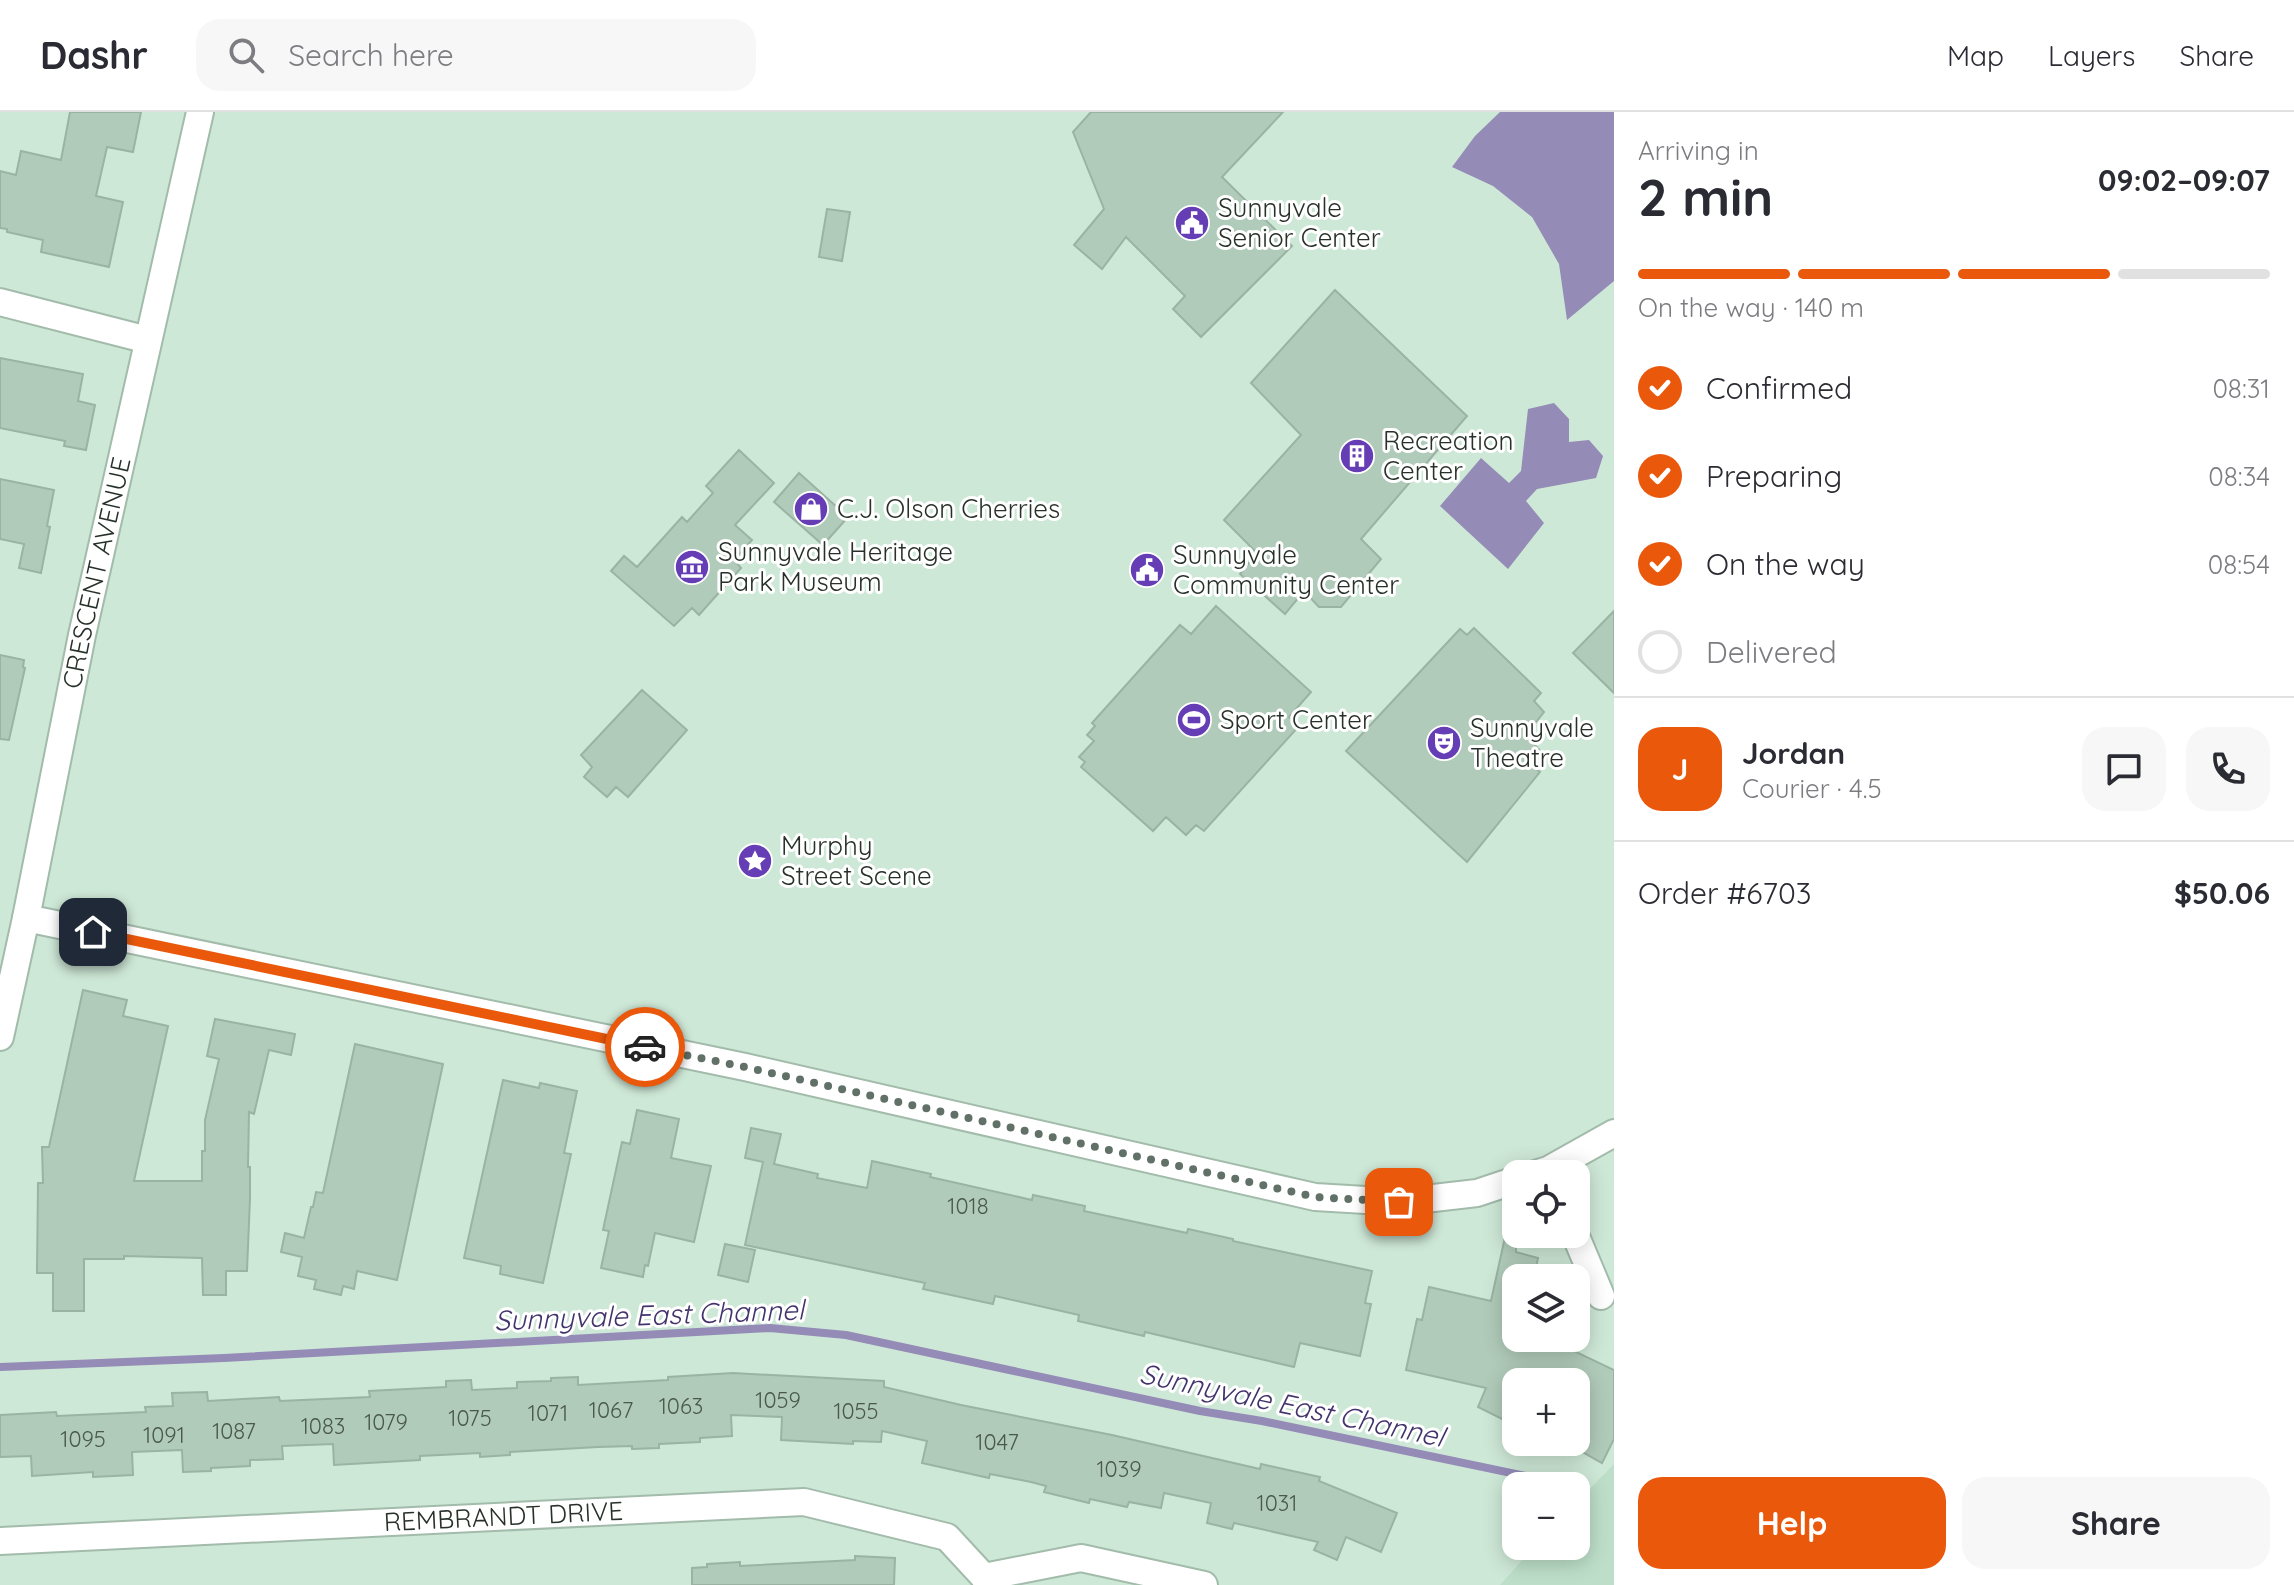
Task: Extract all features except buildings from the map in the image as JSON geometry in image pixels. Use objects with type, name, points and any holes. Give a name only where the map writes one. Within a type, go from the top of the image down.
[{"type":"street","name":"CRESCENT AVENUE","points":[[0,1037],[82,635],[200,112]]},
{"type":"street","points":[[0,302],[148,340]]},
{"type":"street","points":[[26,918],[745,1067],[1315,1197],[1399,1202],[1477,1193],[1502,1185]]},
{"type":"street","points":[[1567,1160],[1614,1133]]},
{"type":"street","points":[[1581,1248],[1601,1296]]},
{"type":"street","name":"REMBRANDT DRIVE","points":[[0,1541],[804,1502],[947,1537],[984,1581]]},
{"type":"street","points":[[984,1581],[1081,1558],[1204,1585]]},
{"type":"shaded area","points":[[1500,112],[1614,112],[1614,281],[1567,320],[1559,264],[1532,217],[1493,186],[1452,167],[1475,136]]},
{"type":"shaded area","points":[[1554,403],[1569,419],[1569,442],[1589,440],[1603,456],[1596,478],[1537,489],[1526,501],[1544,523],[1508,569],[1440,506],[1481,458],[1509,483],[1521,471],[1528,409]]},
{"type":"shaded area","points":[[1614,1464],[1614,1585],[1500,1585],[1522,1560],[1590,1560],[1590,1489]]},
{"type":"waterway","name":"Sunnyvale East Channel","points":[[0,1367],[770,1328],[846,1335],[1200,1411],[1507,1472]]},
{"type":"way so far","points":[[645,1047],[1315,1197],[1399,1202]]},
{"type":"place","name":"Sunnyvale Senior Center","points":[[1192,223]]},
{"type":"place","name":"Recreation Center","points":[[1357,456]]},
{"type":"place","name":"C.J. Olson Cherries","points":[[811,509]]},
{"type":"place","name":"Sunnyvale Heritage Park Museum","points":[[692,567]]},
{"type":"place","name":"Sunnyvale Community Center","points":[[1147,570]]},
{"type":"place","name":"Sport Center","points":[[1194,720]]},
{"type":"place","name":"Sunnyvale Theatre","points":[[1444,743]]},
{"type":"place","name":"Murphy Street Scene","points":[[755,861]]},
{"type":"route","points":[[93,932],[645,1047]]}]
